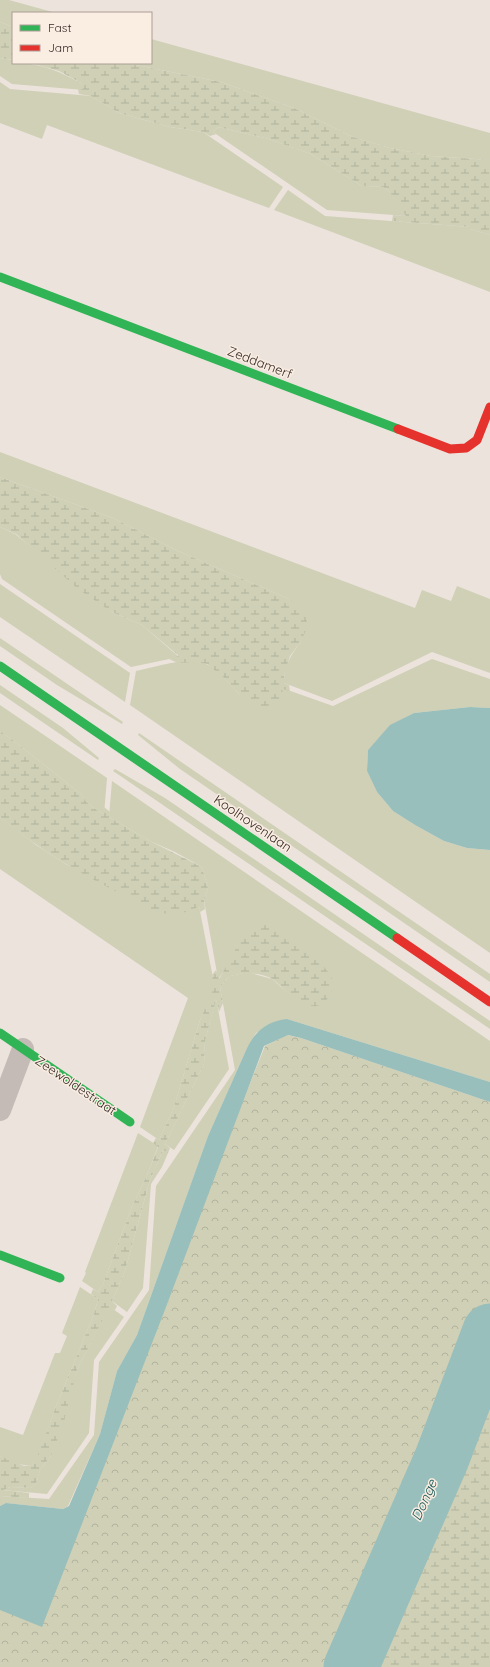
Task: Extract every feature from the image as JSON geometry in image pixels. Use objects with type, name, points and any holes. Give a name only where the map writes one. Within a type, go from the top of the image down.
[{"type":"street","name":"Zeddamerf","points":[[0,277],[450,449],[466,448],[477,440],[490,407]]},
{"type":"street","name":"Koolhovenlaan","points":[[0,666],[490,1002]]},
{"type":"street","name":"Zeewoldestraat","points":[[0,1033],[130,1122]]},
{"type":"street","name":"Zeewoldestraat","points":[[0,1110],[23,1049]]},
{"type":"street","points":[[0,1255],[60,1278]]},
{"type":"green space","points":[[0,0],[9,0],[52,12],[12,12],[12,27],[0,22]]},
{"type":"green space","points":[[0,22],[12,27],[12,60],[0,58]]},
{"type":"green space","points":[[152,39],[490,133],[490,160],[431,156],[390,148],[353,137],[294,108],[221,82],[131,64],[152,64]]},
{"type":"green space","points":[[0,58],[12,60],[12,64],[32,64],[64,74],[81,83],[84,90],[12,84],[0,76]]},
{"type":"green space","points":[[34,64],[131,64],[221,82],[294,108],[353,137],[390,148],[431,156],[490,160],[490,235],[470,229],[470,227],[392,221],[393,215],[406,216],[389,191],[383,187],[362,186],[311,154],[269,139],[218,127],[213,132],[216,134],[210,136],[203,132],[170,127],[119,113],[91,96],[79,94],[78,89],[83,89],[81,83],[59,71]]},
{"type":"green space","points":[[0,82],[10,89],[91,96],[119,113],[170,127],[203,132],[283,187],[269,208],[47,125],[42,139],[0,123]]},
{"type":"green space","points":[[218,127],[269,139],[311,154],[362,186],[383,187],[389,191],[407,216],[327,210],[213,132]]},
{"type":"green space","points":[[288,190],[325,216],[470,227],[470,229],[490,235],[490,292],[274,210]]},
{"type":"green space","points":[[0,452],[415,608],[422,590],[451,601],[457,586],[490,599],[490,673],[432,652],[332,701],[284,683],[285,671],[291,656],[301,641],[289,599],[176,550],[113,518],[0,477]]},
{"type":"green space","points":[[0,477],[113,518],[176,550],[289,599],[304,610],[308,626],[301,641],[290,656],[284,675],[284,683],[289,685],[290,691],[282,689],[283,693],[277,704],[256,708],[207,664],[195,662],[178,663],[169,659],[179,656],[142,625],[112,612],[78,589],[16,534],[0,527]]},
{"type":"green space","points":[[0,527],[15,534],[112,612],[142,625],[179,657],[131,667],[2,579],[0,574]]},
{"type":"green space","points":[[0,584],[130,673],[125,702],[0,617]]},
{"type":"green space","points":[[0,638],[123,722],[122,724],[57,685],[0,646]]},
{"type":"green space","points":[[432,659],[490,679],[490,708],[470,707],[414,713],[391,725],[368,750],[367,771],[377,792],[393,811],[444,841],[467,848],[490,850],[490,953],[130,705],[136,671],[171,663],[190,661],[211,666],[240,695],[282,688],[333,706]]},
{"type":"green space","points":[[0,685],[63,728],[99,758],[98,760],[0,693]]},
{"type":"green space","points":[[0,705],[107,778],[104,814],[91,806],[81,794],[0,731]]},
{"type":"green space","points":[[0,731],[81,794],[94,808],[104,814],[104,807],[110,812],[109,817],[150,841],[202,867],[208,888],[204,900],[205,909],[200,912],[199,906],[192,910],[174,914],[159,912],[148,908],[61,861],[45,851],[0,817]]},
{"type":"green space","points":[[139,733],[490,974],[490,982],[180,769],[138,735]]},
{"type":"green space","points":[[115,769],[165,798],[490,1021],[490,1029],[113,771]]},
{"type":"green space","points":[[112,781],[490,1041],[490,1082],[287,1019],[256,1033],[247,1048],[208,1136],[137,1335],[117,1371],[100,1434],[68,1506],[63,1509],[6,1503],[0,1506],[0,1496],[49,1499],[94,1435],[99,1362],[149,1290],[156,1186],[235,1070],[220,987],[230,976],[247,972],[272,979],[289,994],[238,946],[228,966],[218,979],[204,900],[208,888],[202,867],[175,852],[150,841],[109,817]]},
{"type":"green space","points":[[0,817],[36,845],[67,865],[199,906],[215,988],[200,1020],[174,1107],[159,1140],[140,1127],[188,998],[0,869]]},
{"type":"green space","points":[[265,925],[292,939],[318,960],[332,978],[333,984],[331,993],[321,1004],[314,1006],[306,1005],[272,979],[263,975],[252,973],[235,974],[220,987],[223,1003],[219,1012],[216,999],[205,1041],[204,1064],[165,1144],[170,1148],[168,1153],[163,1150],[149,1183],[125,1271],[112,1301],[117,1306],[115,1310],[109,1307],[77,1370],[63,1425],[51,1456],[40,1470],[36,1484],[31,1488],[10,1487],[3,1490],[29,1493],[29,1498],[0,1496],[0,1456],[24,1466],[32,1465],[37,1457],[94,1314],[98,1299],[91,1294],[93,1289],[98,1292],[103,1284],[131,1209],[148,1173],[158,1147],[153,1143],[156,1138],[159,1140],[174,1107],[200,1020],[214,988],[212,975],[216,970],[219,979],[236,949],[248,933]]},
{"type":"green space","points":[[216,998],[229,1069],[174,1150],[165,1144],[204,1064],[205,1041]]},
{"type":"green space","points":[[287,1035],[301,1038],[490,1102],[490,1350],[379,1626],[361,1667],[0,1667],[0,1608],[37,1622],[127,1391],[265,1046]]},
{"type":"green space","points":[[138,1133],[158,1146],[148,1173],[131,1209],[103,1284],[98,1292],[82,1281]]},
{"type":"green space","points":[[163,1150],[168,1153],[162,1167],[151,1184],[143,1288],[127,1312],[112,1301],[125,1271],[149,1183]]},
{"type":"green space","points":[[80,1287],[98,1299],[94,1314],[57,1404],[37,1458],[32,1465],[23,1465],[11,1462],[0,1456],[0,1427],[23,1435],[55,1353],[60,1353],[67,1336],[62,1333]]},
{"type":"green space","points":[[109,1306],[124,1317],[94,1360],[89,1433],[47,1494],[2,1490],[10,1487],[31,1488],[36,1484],[40,1470],[51,1456],[77,1370]]},
{"type":"green space","points":[[490,1350],[490,1667],[361,1667],[379,1626]]},
{"type":"water","points":[[470,707],[490,708],[490,850],[467,848],[444,841],[393,811],[377,792],[367,771],[368,750],[390,725],[414,713]]},
{"type":"water","points":[[287,1019],[490,1082],[490,1102],[301,1038],[288,1035],[264,1046],[166,1307],[42,1627],[0,1610],[0,1506],[6,1503],[63,1509],[69,1506],[100,1434],[117,1371],[137,1335],[208,1136],[247,1048],[258,1032],[263,1028],[274,1022]]},
{"type":"waterway","name":"Donge","points":[[351,1667],[442,1458],[490,1331]]},
{"type":"traffic: fast","points":[[0,277],[398,429]]},
{"type":"traffic: fast","points":[[0,666],[397,938]]},
{"type":"traffic: fast","points":[[0,1033],[130,1122]]},
{"type":"traffic: fast","points":[[0,1255],[60,1278]]},
{"type":"traffic: jam","points":[[398,429],[450,449],[466,448],[477,440],[490,407]]},
{"type":"traffic: jam","points":[[397,938],[490,1002]]}]
